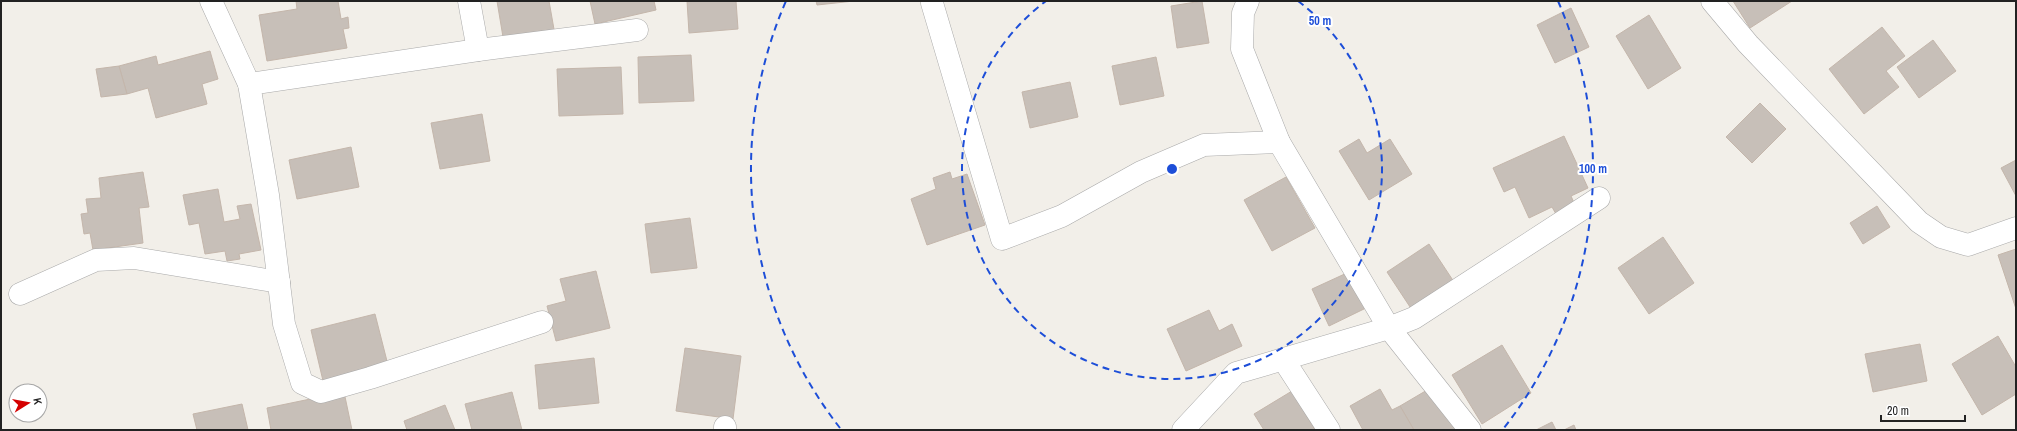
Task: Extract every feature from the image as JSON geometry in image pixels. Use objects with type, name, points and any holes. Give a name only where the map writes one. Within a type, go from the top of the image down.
[{"type":"street","points":[[211,1],[249,84],[268,195],[284,324],[302,383],[321,392],[370,378],[542,322]]},
{"type":"street","points":[[469,1],[478,50]]},
{"type":"street","points":[[1248,1],[1243,13],[1242,48],[1279,142],[1389,328],[1470,430]]},
{"type":"street","points":[[1712,1],[1748,44],[1919,222],[1941,237],[1968,245],[2016,228]]},
{"type":"street","points":[[932,3],[1002,240],[1062,216],[1141,172],[1204,145],[1279,142]]},
{"type":"street","points":[[249,84],[478,50],[638,30]]},
{"type":"street","points":[[1183,430],[1236,373],[1389,328],[1414,318],[1599,198]]},
{"type":"street","points":[[20,294],[96,260],[134,258],[279,282]]},
{"type":"street","points":[[1282,359],[1329,430]]},
{"type":"building","points":[[296,1],[338,1],[341,19],[348,17],[349,28],[343,29],[347,48],[267,61],[259,15],[297,9]]},
{"type":"building","points":[[497,1],[549,1],[555,35],[504,43]]},
{"type":"building","points":[[590,1],[654,1],[656,10],[595,24]]},
{"type":"building","points":[[687,1],[736,1],[738,29],[689,33]]},
{"type":"building","points":[[816,1],[854,1],[817,5]]},
{"type":"building","points":[[1202,1],[1209,43],[1177,48],[1171,6]]},
{"type":"building","points":[[1733,1],[1792,1],[1750,28]]},
{"type":"building","points":[[1571,8],[1589,47],[1555,63],[1537,25]]},
{"type":"building","points":[[1649,15],[1681,68],[1648,89],[1616,36]]},
{"type":"building","points":[[1882,27],[1905,56],[1886,71],[1899,87],[1864,114],[1829,69]]},
{"type":"building","points":[[1933,40],[1956,71],[1919,98],[1897,67]]},
{"type":"building","points":[[210,51],[218,79],[202,84],[207,104],[156,118],[148,88],[127,94],[119,66],[156,56],[158,65]]},
{"type":"building","points":[[691,55],[694,101],[639,103],[638,57]]},
{"type":"building","points":[[1156,57],[1164,96],[1120,105],[1112,66]]},
{"type":"building","points":[[119,66],[127,94],[101,97],[96,69]]},
{"type":"building","points":[[621,67],[623,114],[559,116],[557,69]]},
{"type":"building","points":[[1070,82],[1078,117],[1030,128],[1022,92]]},
{"type":"building","points":[[1760,103],[1786,129],[1752,163],[1726,137]]},
{"type":"building","points":[[482,114],[490,161],[440,169],[431,123]]},
{"type":"building","points":[[1564,136],[1588,188],[1571,196],[1575,205],[1556,214],[1552,207],[1529,218],[1515,187],[1504,192],[1493,168]]},
{"type":"building","points":[[1359,139],[1367,153],[1390,139],[1412,174],[1369,200],[1339,151]]},
{"type":"building","points":[[351,147],[359,187],[297,199],[289,160]]},
{"type":"building","points":[[2016,160],[2016,196],[2001,168]]},
{"type":"building","points":[[143,172],[149,207],[139,208],[143,243],[93,250],[90,233],[84,234],[81,214],[88,213],[86,199],[101,198],[99,178]]},
{"type":"building","points":[[950,172],[952,179],[967,174],[985,225],[927,245],[911,199],[936,189],[933,178]]},
{"type":"building","points":[[1286,177],[1315,228],[1272,251],[1244,200]]},
{"type":"building","points":[[218,189],[224,222],[240,219],[237,206],[251,204],[261,250],[239,254],[240,259],[227,261],[225,251],[205,254],[199,223],[189,225],[183,195]]},
{"type":"building","points":[[1877,206],[1890,227],[1863,244],[1850,223]]},
{"type":"building","points":[[690,218],[697,268],[651,273],[645,224]]},
{"type":"building","points":[[1663,237],[1694,283],[1649,314],[1618,268]]},
{"type":"building","points":[[1429,244],[1456,285],[1414,313],[1387,272]]},
{"type":"building","points":[[2016,249],[2016,309],[1998,255]]},
{"type":"building","points":[[596,271],[610,328],[556,341],[547,306],[566,301],[560,279]]},
{"type":"building","points":[[1349,272],[1366,308],[1329,326],[1312,289]]},
{"type":"building","points":[[1209,310],[1219,331],[1232,324],[1242,346],[1186,371],[1167,329]]},
{"type":"building","points":[[375,314],[389,369],[324,385],[311,330]]},
{"type":"building","points":[[1998,336],[2016,367],[2016,394],[1982,415],[1952,364]]},
{"type":"building","points":[[1920,344],[1927,381],[1873,392],[1865,354]]},
{"type":"building","points":[[1502,345],[1531,393],[1482,424],[1452,375]]},
{"type":"building","points":[[685,348],[741,356],[733,419],[676,411]]},
{"type":"building","points":[[594,358],[599,403],[539,409],[535,365]]},
{"type":"building","points":[[1434,386],[1459,430],[1414,430],[1400,406]]},
{"type":"building","points":[[1380,389],[1392,410],[1400,406],[1414,430],[1363,430],[1350,406]]},
{"type":"building","points":[[1292,391],[1315,430],[1264,430],[1254,414]]},
{"type":"building","points":[[344,392],[352,430],[271,430],[267,408]]},
{"type":"building","points":[[512,392],[522,430],[472,430],[465,404]]},
{"type":"building","points":[[242,404],[248,430],[197,430],[193,414]]},
{"type":"building","points":[[445,405],[455,430],[407,430],[404,421]]},
{"type":"building","points":[[1552,422],[1556,430],[1536,430]]},
{"type":"building","points":[[1574,425],[1576,430],[1564,430]]}]
